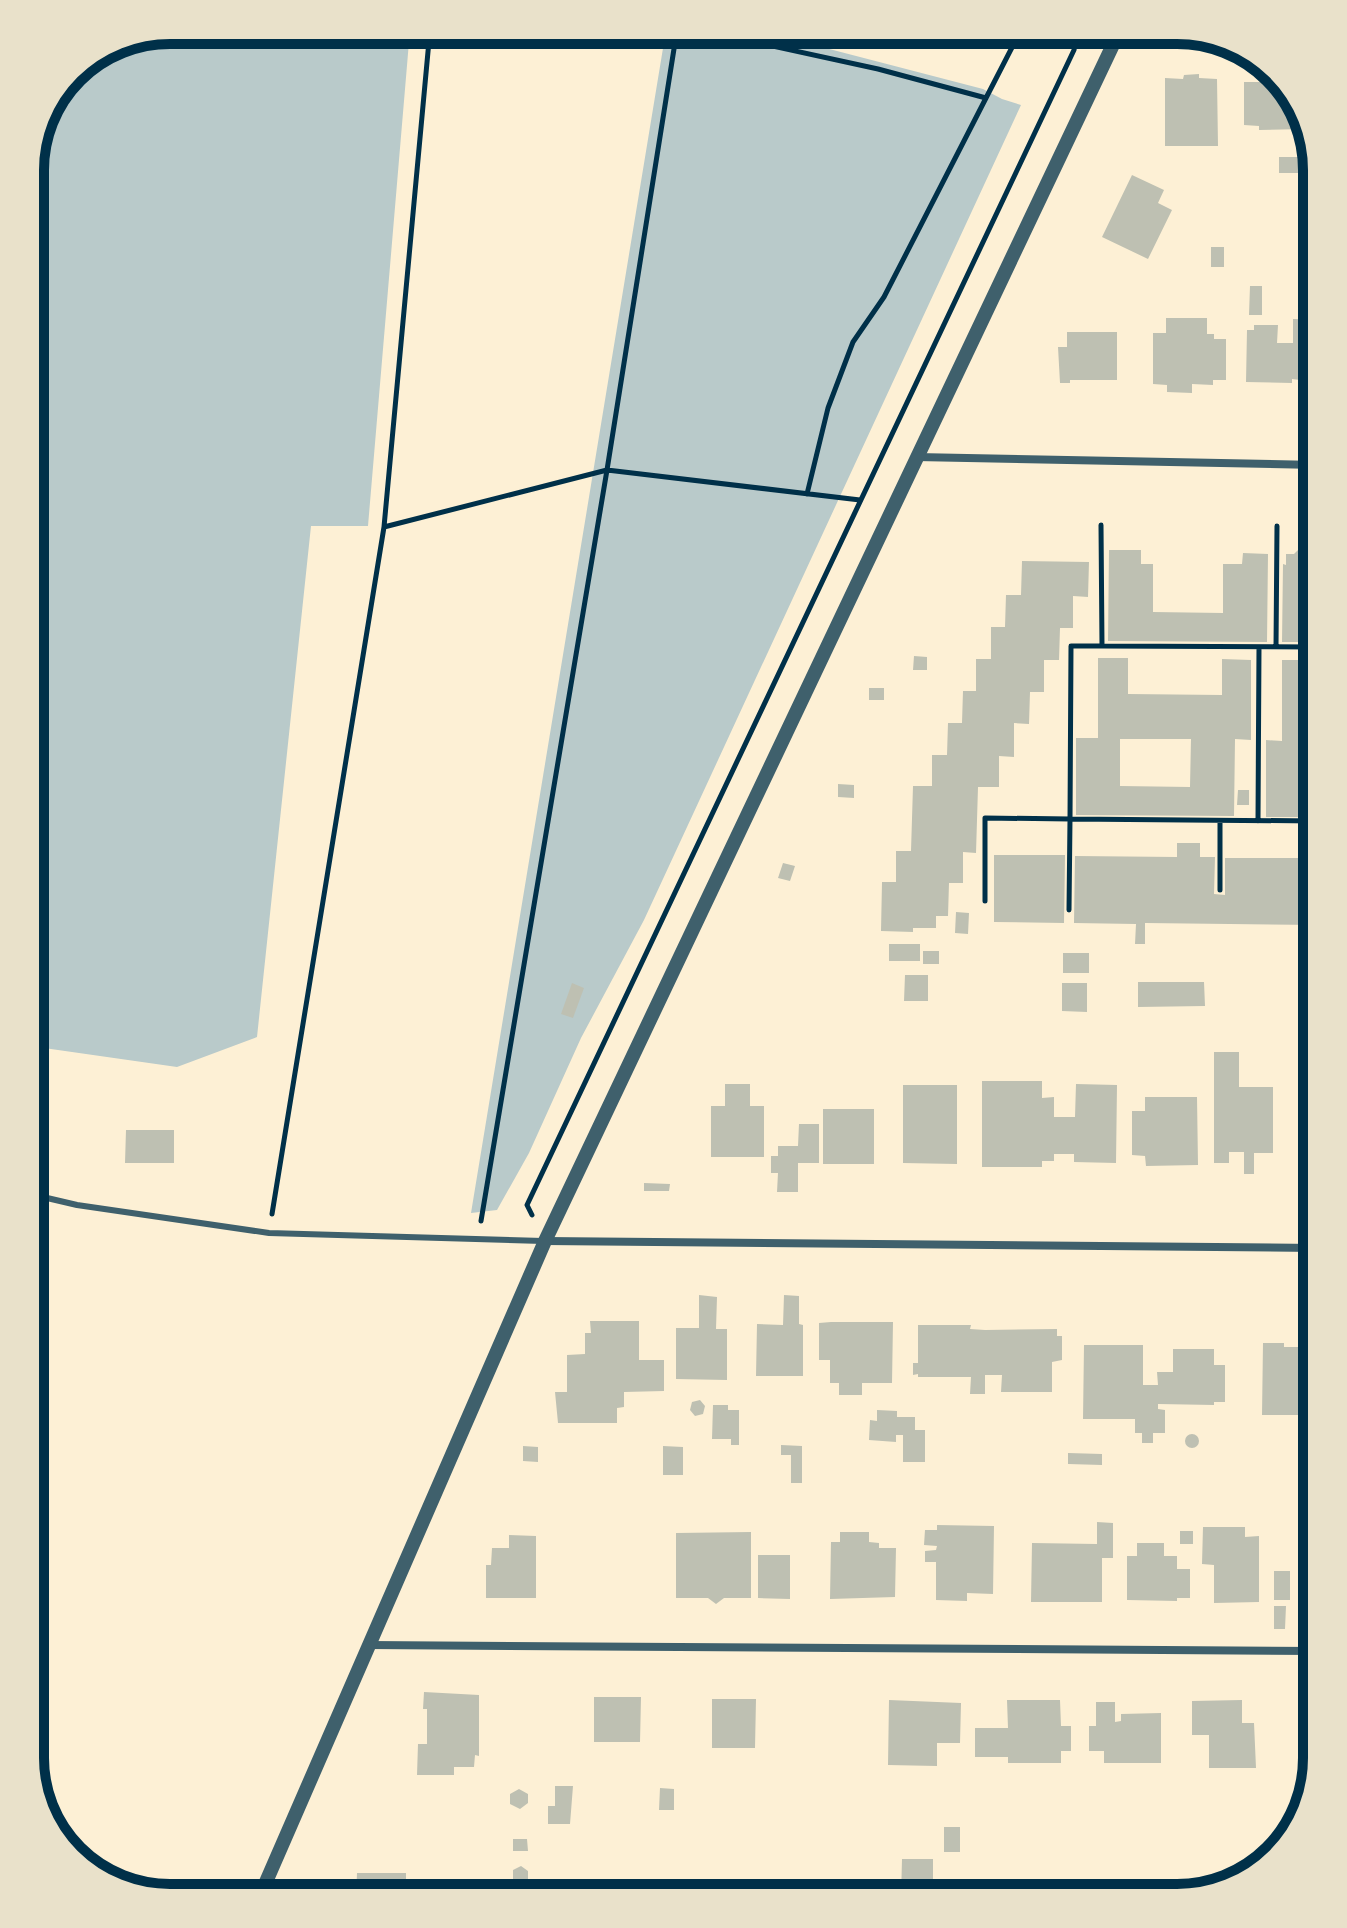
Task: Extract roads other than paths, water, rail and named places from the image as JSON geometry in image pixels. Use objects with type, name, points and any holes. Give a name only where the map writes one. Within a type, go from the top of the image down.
[{"type":"street","points":[[265,1884],[545,1241],[1114,44]]},
{"type":"street","points":[[916,457],[1303,465]]},
{"type":"street","points":[[545,1241],[1303,1248]]},
{"type":"street","points":[[367,1645],[1303,1651]]},
{"type":"lane","points":[[44,1197],[77,1205],[269,1233],[545,1241]]}]
